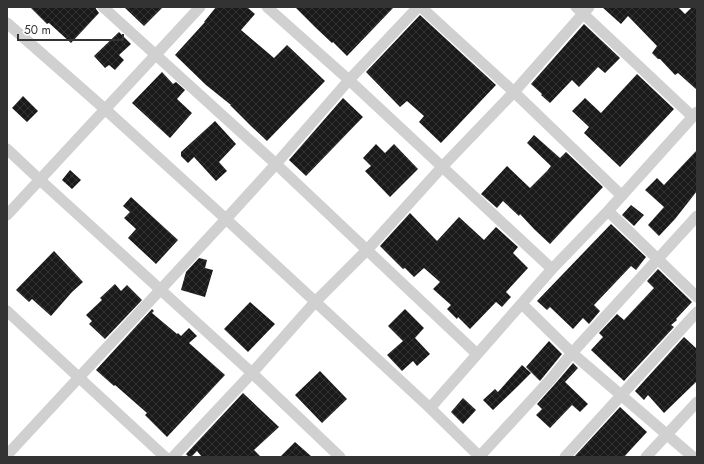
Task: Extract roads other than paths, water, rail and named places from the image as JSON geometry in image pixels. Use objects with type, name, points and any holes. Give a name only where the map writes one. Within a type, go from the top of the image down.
[{"type":"street","points":[[103,7],[276,164],[477,354]]},
{"type":"street","points":[[7,215],[200,7]]},
{"type":"street","points":[[267,7],[349,80],[552,269]]},
{"type":"street","points":[[8,455],[226,219],[349,80],[418,7]]},
{"type":"street","points":[[421,7],[514,92],[622,196]]},
{"type":"street","points":[[173,457],[252,373],[315,302],[367,250],[442,167],[514,92],[583,9],[695,114],[622,196],[552,269],[430,408]]},
{"type":"street","points":[[7,24],[106,110],[226,219],[430,408],[480,457],[550,380],[572,353],[697,216]]},
{"type":"street","points":[[7,149],[252,373],[340,457]]},
{"type":"street","points":[[608,211],[697,296]]},
{"type":"street","points":[[522,304],[572,353],[692,457]]},
{"type":"street","points":[[7,311],[165,457]]},
{"type":"street","points":[[565,457],[697,312]]},
{"type":"street","points":[[646,457],[697,402]]}]
